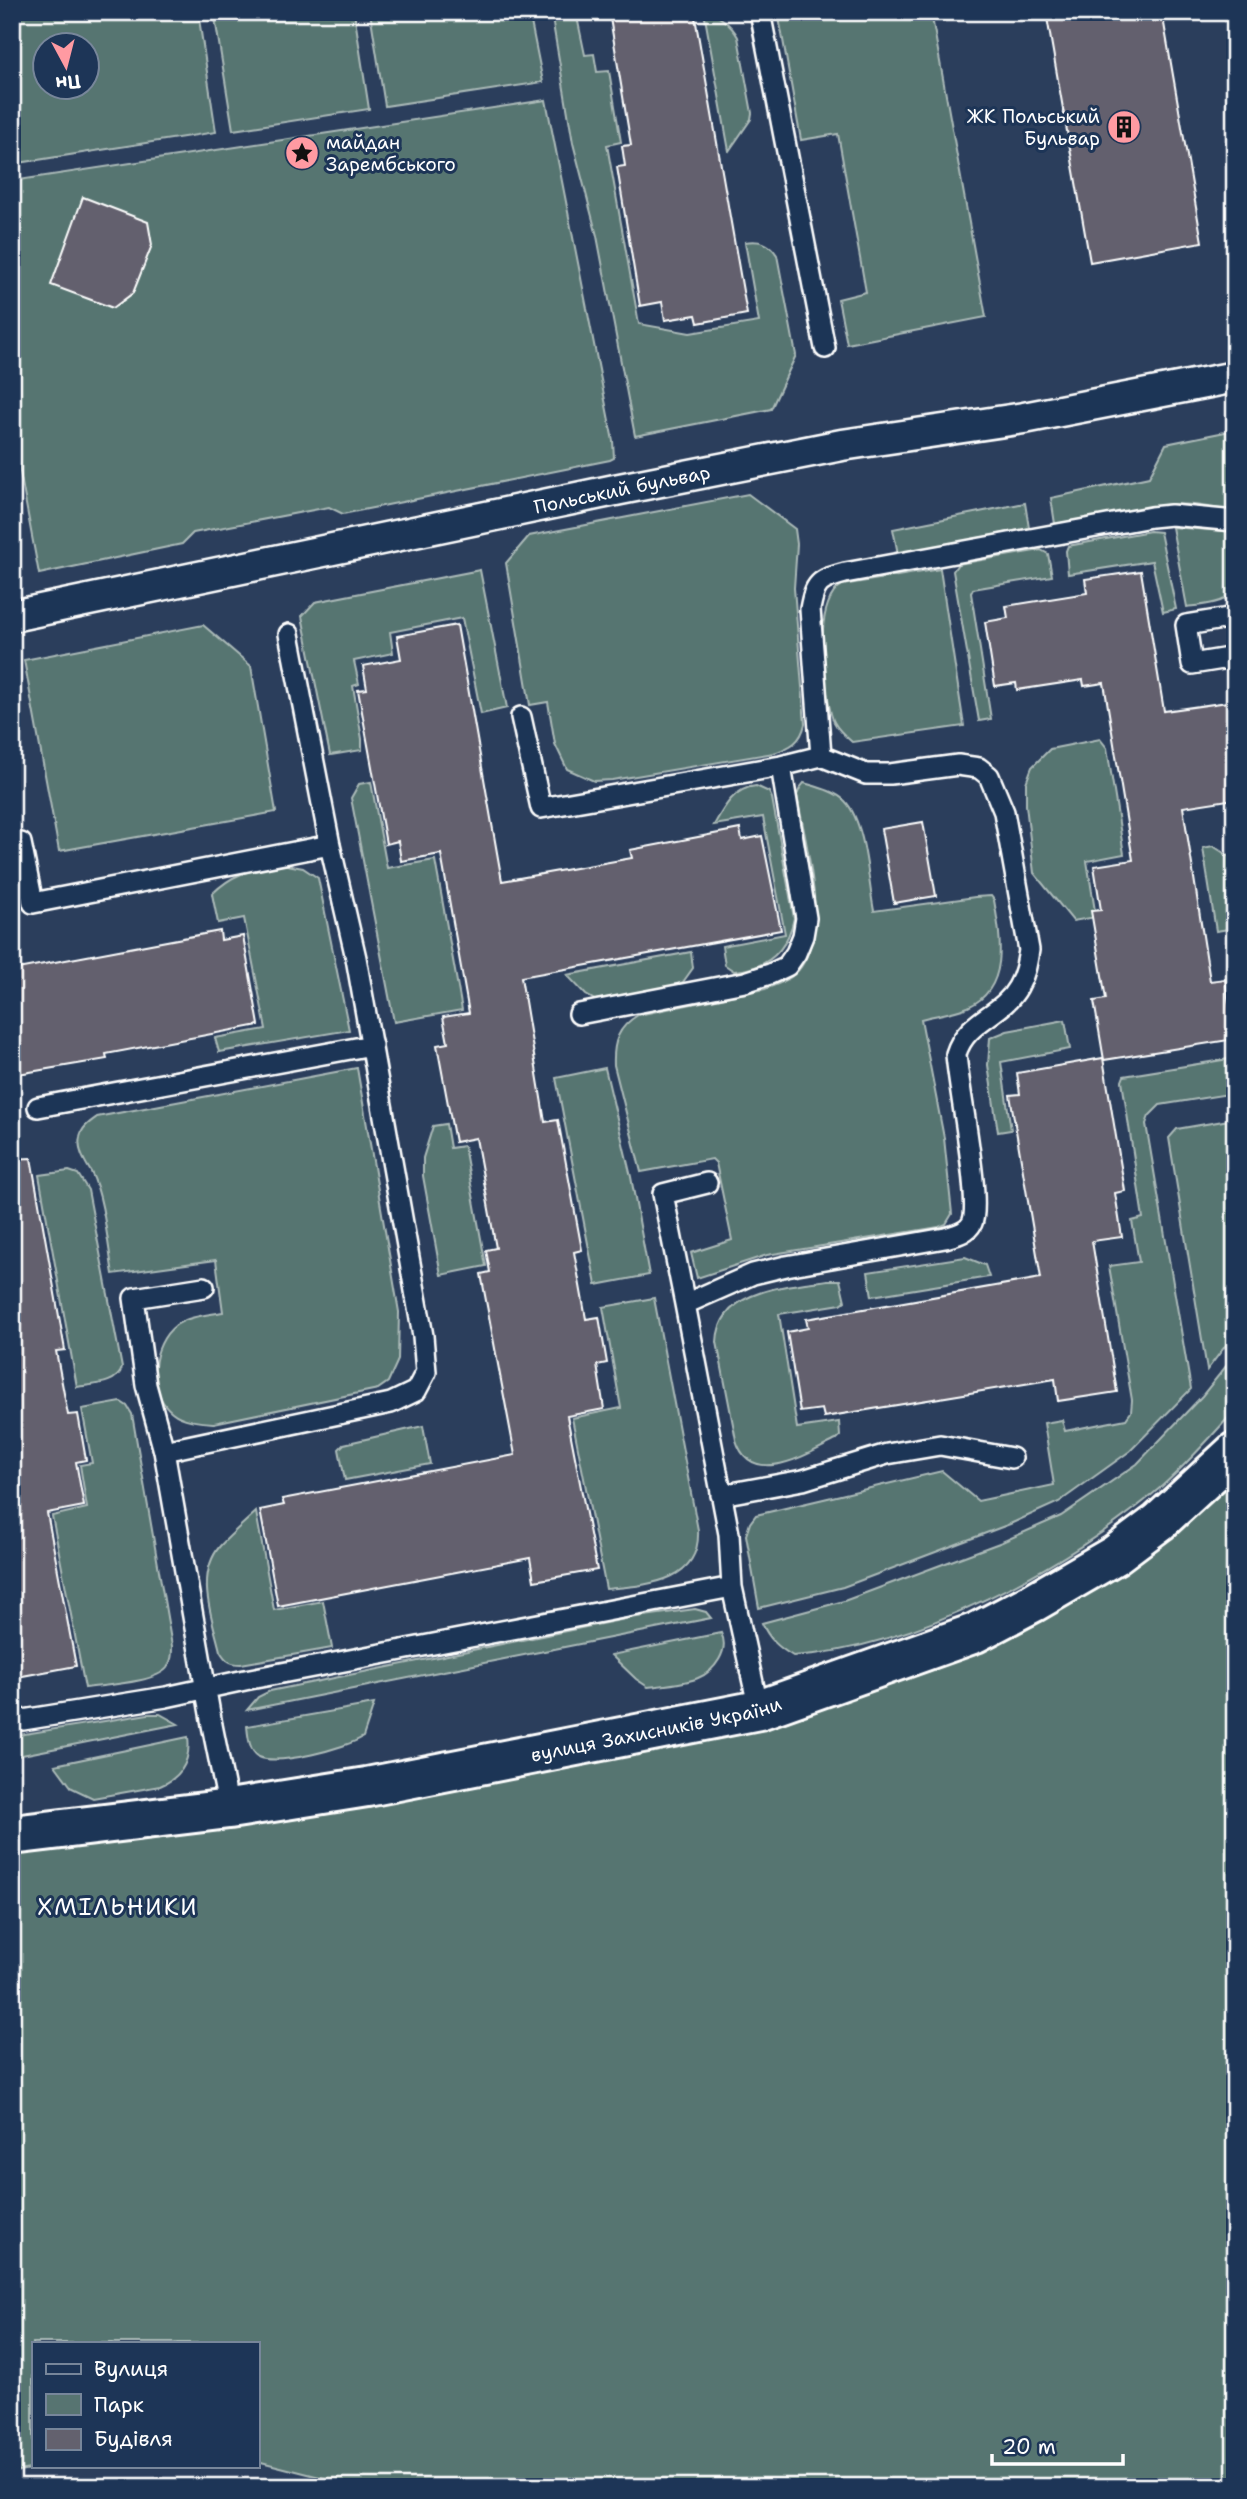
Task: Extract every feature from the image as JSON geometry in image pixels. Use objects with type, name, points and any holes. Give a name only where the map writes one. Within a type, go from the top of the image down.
[{"type":"street","name":"Польський бульвар","points":[[12,616],[842,445],[1024,418],[1235,377]]},
{"type":"street","name":"вулиця Захисників України","points":[[12,1835],[229,1809],[367,1787],[760,1710],[975,1633],[1034,1602],[1115,1555],[1159,1522],[1235,1452]]},
{"type":"lane","points":[[760,12],[825,348]]},
{"type":"lane","points":[[821,756],[810,609],[814,588],[825,578],[1151,517],[1171,515],[1235,521]]},
{"type":"lane","points":[[1235,617],[1186,625],[1192,664],[1235,657]]},
{"type":"lane","points":[[164,1451],[391,1403],[416,1391],[426,1372],[422,1326],[356,958],[330,845],[289,634]]},
{"type":"lane","points":[[521,717],[541,808],[781,766],[821,756],[866,774],[890,774],[958,765],[979,768],[989,776],[1004,812],[1029,950],[1026,972],[1017,989],[1002,1007],[970,1029],[960,1041],[956,1054],[973,1186],[975,1209],[972,1224],[961,1234],[945,1238],[752,1274],[685,1304]]},
{"type":"lane","points":[[579,1014],[745,982],[787,966],[803,936],[806,918],[781,766]]},
{"type":"lane","points":[[21,844],[33,903],[330,845]]},
{"type":"lane","points":[[38,1107],[372,1045]]},
{"type":"lane","points":[[707,1184],[663,1194],[729,1534],[732,1587],[760,1710]]},
{"type":"lane","points":[[204,1287],[134,1298],[150,1402],[164,1451],[229,1809]]},
{"type":"lane","points":[[721,1495],[803,1480],[887,1454],[940,1445],[1012,1458]]},
{"type":"lane","points":[[12,1720],[207,1689],[732,1587]]},
{"type":"green space","points":[[12,12],[198,12],[216,132],[12,164]]},
{"type":"green space","points":[[214,12],[354,12],[369,109],[233,130]]},
{"type":"green space","points":[[370,12],[529,12],[543,82],[385,106]]},
{"type":"green space","points":[[551,12],[576,12],[585,55],[594,54],[597,72],[609,71],[621,142],[607,145],[639,324],[690,333],[759,322],[745,242],[763,243],[771,247],[777,255],[796,355],[771,409],[635,436],[597,236],[573,143]]},
{"type":"green space","points":[[704,12],[724,20],[738,37],[752,113],[751,119],[729,151]]},
{"type":"green space","points":[[778,12],[931,12],[986,317],[847,344],[838,299],[866,292],[838,134],[801,140]]},
{"type":"green space","points":[[546,100],[613,441],[614,458],[343,514],[329,507],[193,533],[182,544],[39,574],[12,429],[12,181]]},
{"type":"green space","points":[[1235,430],[1235,511],[1170,504],[1055,524],[1051,498],[1149,477],[1166,444]]},
{"type":"green space","points":[[748,494],[795,529],[797,544],[794,588],[805,724],[798,740],[774,753],[612,780],[594,781],[567,769],[555,744],[548,702],[530,705],[506,563],[529,536]]},
{"type":"green space","points":[[1025,503],[1029,528],[898,554],[893,529]]},
{"type":"green space","points":[[1172,527],[1235,532],[1235,592],[1219,601],[1187,607]]},
{"type":"green space","points":[[1150,531],[1160,532],[1176,609],[1163,612],[1152,561],[1068,574],[1068,546]]},
{"type":"green space","points":[[1041,550],[1048,554],[1052,576],[973,589],[971,593],[991,719],[979,721],[953,571],[958,564]]},
{"type":"green space","points":[[940,569],[964,726],[852,742],[834,722],[827,690],[823,629],[831,598],[842,585]]},
{"type":"green space","points":[[480,570],[507,708],[481,714],[462,618],[390,632],[393,653],[354,661],[359,684],[353,686],[362,750],[330,755],[302,616],[315,602]]},
{"type":"green space","points":[[203,625],[251,666],[276,812],[59,851],[24,660]]},
{"type":"green space","points":[[1100,739],[1107,748],[1124,854],[1087,861],[1096,917],[1073,921],[1034,873],[1026,783],[1032,767],[1050,749]]},
{"type":"green space","points":[[371,782],[387,868],[435,860],[462,1010],[394,1022],[351,798],[359,784]]},
{"type":"green space","points":[[804,783],[836,795],[845,801],[852,811],[862,838],[874,911],[975,897],[991,896],[994,900],[1000,944],[997,974],[991,987],[982,998],[968,1007],[921,1019],[944,1138],[952,1214],[946,1224],[939,1227],[767,1255],[697,1278],[691,1253],[732,1240],[716,1163],[712,1159],[641,1172],[614,1065],[616,1042],[621,1030],[638,1015],[765,989],[790,978],[801,967],[814,929],[815,906],[797,795]]},
{"type":"green space","points":[[756,786],[769,792],[772,798],[794,918],[786,940],[774,956],[756,967],[734,971],[725,965],[722,946],[785,934],[763,817],[714,825],[736,794]]},
{"type":"green space","points":[[1213,846],[1235,860],[1235,928],[1216,931],[1203,848]]},
{"type":"green space","points":[[282,864],[303,868],[318,878],[349,1030],[219,1052],[215,1038],[266,1029],[244,918],[218,923],[212,894],[236,876]]},
{"type":"green space","points":[[691,952],[693,968],[683,982],[673,986],[595,1000],[586,995],[567,975]]},
{"type":"green space","points":[[1065,1020],[1070,1049],[1001,1062],[1011,1130],[998,1132],[988,1065],[990,1038],[1007,1031]]},
{"type":"green space","points":[[1235,1058],[1235,1093],[1160,1105],[1149,1116],[1146,1124],[1191,1389],[1130,1451],[1059,1502],[1010,1524],[843,1587],[759,1608],[746,1535],[756,1515],[942,1471],[978,1501],[1054,1485],[1044,1423],[1062,1420],[1065,1431],[1126,1419],[1131,1412],[1132,1400],[1109,1266],[1139,1262],[1132,1221],[1143,1218],[1122,1081],[1124,1076]]},
{"type":"green space","points":[[357,1068],[399,1312],[398,1360],[388,1382],[378,1389],[214,1423],[176,1415],[158,1392],[155,1380],[157,1355],[161,1344],[176,1325],[193,1318],[223,1312],[216,1260],[113,1274],[99,1195],[79,1142],[83,1130],[97,1117]]},
{"type":"green space","points":[[605,1068],[631,1177],[649,1275],[596,1285],[556,1078]]},
{"type":"green space","points":[[1235,1119],[1235,1333],[1207,1370],[1169,1138],[1177,1129]]},
{"type":"green space","points":[[446,1124],[450,1148],[464,1146],[486,1266],[441,1275],[423,1176],[423,1158],[433,1126]]},
{"type":"green space","points":[[69,1171],[78,1174],[88,1190],[122,1368],[110,1381],[77,1387],[39,1175]]},
{"type":"green space","points":[[965,1257],[985,1265],[989,1277],[872,1296],[868,1272]]},
{"type":"green space","points":[[840,1280],[845,1301],[841,1304],[779,1314],[797,1428],[839,1422],[840,1436],[810,1453],[781,1464],[754,1463],[743,1455],[736,1440],[717,1342],[721,1324],[729,1311],[758,1293]]},
{"type":"green space","points":[[654,1298],[698,1530],[697,1548],[691,1561],[668,1578],[638,1586],[606,1589],[572,1418],[621,1408],[603,1307]]},
{"type":"green space","points":[[1235,1355],[1235,1410],[1208,1440],[1161,1487],[1124,1516],[1037,1573],[938,1620],[888,1638],[840,1650],[793,1656],[774,1642],[765,1629],[762,1623],[844,1601],[1002,1542],[1061,1516],[1137,1464],[1202,1396]]},
{"type":"green space","points":[[121,1402],[132,1414],[172,1655],[167,1668],[152,1677],[85,1688],[52,1516],[87,1508],[80,1465],[92,1463],[82,1409]]},
{"type":"green space","points":[[423,1426],[430,1464],[345,1480],[339,1449],[344,1444]]},
{"type":"green space","points":[[1235,1452],[1235,2487],[359,2487],[259,2462],[259,2342],[32,2342],[32,2468],[36,2468],[12,2472],[12,1835],[604,1740],[975,1633]]},
{"type":"green space","points":[[256,1512],[274,1610],[323,1601],[332,1648],[241,1664],[229,1661],[220,1651],[210,1611],[208,1570],[220,1546]]},
{"type":"green space","points":[[695,1609],[706,1612],[711,1618],[247,1710],[258,1697],[270,1691],[630,1618]]},
{"type":"green space","points":[[721,1633],[724,1646],[715,1665],[704,1675],[680,1683],[648,1687],[611,1655]]},
{"type":"green space","points":[[374,1704],[363,1737],[342,1746],[296,1758],[268,1759],[259,1757],[250,1743],[247,1726]]},
{"type":"green space","points":[[160,1714],[178,1724],[12,1757],[12,1736]]},
{"type":"green space","points":[[188,1737],[188,1754],[183,1767],[174,1778],[160,1786],[93,1798],[72,1788],[55,1765]]},
{"type":"building","points":[[609,12],[682,12],[683,19],[695,17],[747,314],[698,323],[696,315],[665,320],[662,302],[640,306],[617,167],[625,166],[622,146],[631,145]]},
{"type":"building","name":"ЖК Польський Бульвар","points":[[1046,12],[1162,12],[1202,242],[1090,262]]},
{"type":"building","points":[[83,197],[148,222],[152,245],[133,293],[113,308],[51,285]]},
{"type":"building","points":[[1141,571],[1164,711],[1235,701],[1235,799],[1183,807],[1210,981],[1225,979],[1235,1039],[1104,1060],[1094,1001],[1106,999],[1091,911],[1101,910],[1094,866],[1133,860],[1104,683],[1084,686],[1083,680],[1017,690],[1016,683],[995,686],[985,622],[1008,618],[1006,606],[1087,593],[1085,579]]},
{"type":"building","points":[[457,625],[502,881],[632,858],[630,850],[740,829],[742,840],[762,836],[781,930],[521,977],[545,1122],[558,1120],[582,1250],[574,1252],[586,1319],[599,1317],[607,1363],[597,1365],[604,1409],[567,1416],[597,1570],[534,1581],[530,1558],[278,1606],[260,1510],[284,1505],[282,1499],[515,1455],[481,1274],[490,1272],[486,1250],[496,1248],[476,1138],[455,1142],[437,1045],[448,1043],[443,1017],[469,1013],[441,854],[401,861],[398,841],[386,844],[358,690],[367,689],[363,666],[401,659],[397,636]]},
{"type":"building","points":[[923,822],[936,896],[894,903],[881,829]]},
{"type":"building","points":[[220,931],[221,940],[243,936],[259,1025],[106,1054],[107,1059],[12,1075],[12,970]]},
{"type":"building","points":[[1103,1058],[1125,1191],[1115,1193],[1122,1237],[1092,1241],[1117,1392],[1058,1401],[1055,1379],[824,1417],[822,1409],[800,1412],[787,1332],[808,1328],[806,1319],[1041,1278],[1010,1095],[1020,1094],[1017,1073]]},
{"type":"building","points":[[31,1158],[65,1350],[56,1351],[68,1415],[78,1414],[86,1460],[76,1462],[84,1506],[47,1513],[76,1666],[17,1677],[12,1652],[12,1159]]},
{"type":"place","name":"ЖК Польський Бульвар","points":[[1124,127]]},
{"type":"place","name":"майдан Зарембського","points":[[302,153]]},
{"type":"district","name":"ХМІЛЬНИКИ","points":[[118,1907]]}]
